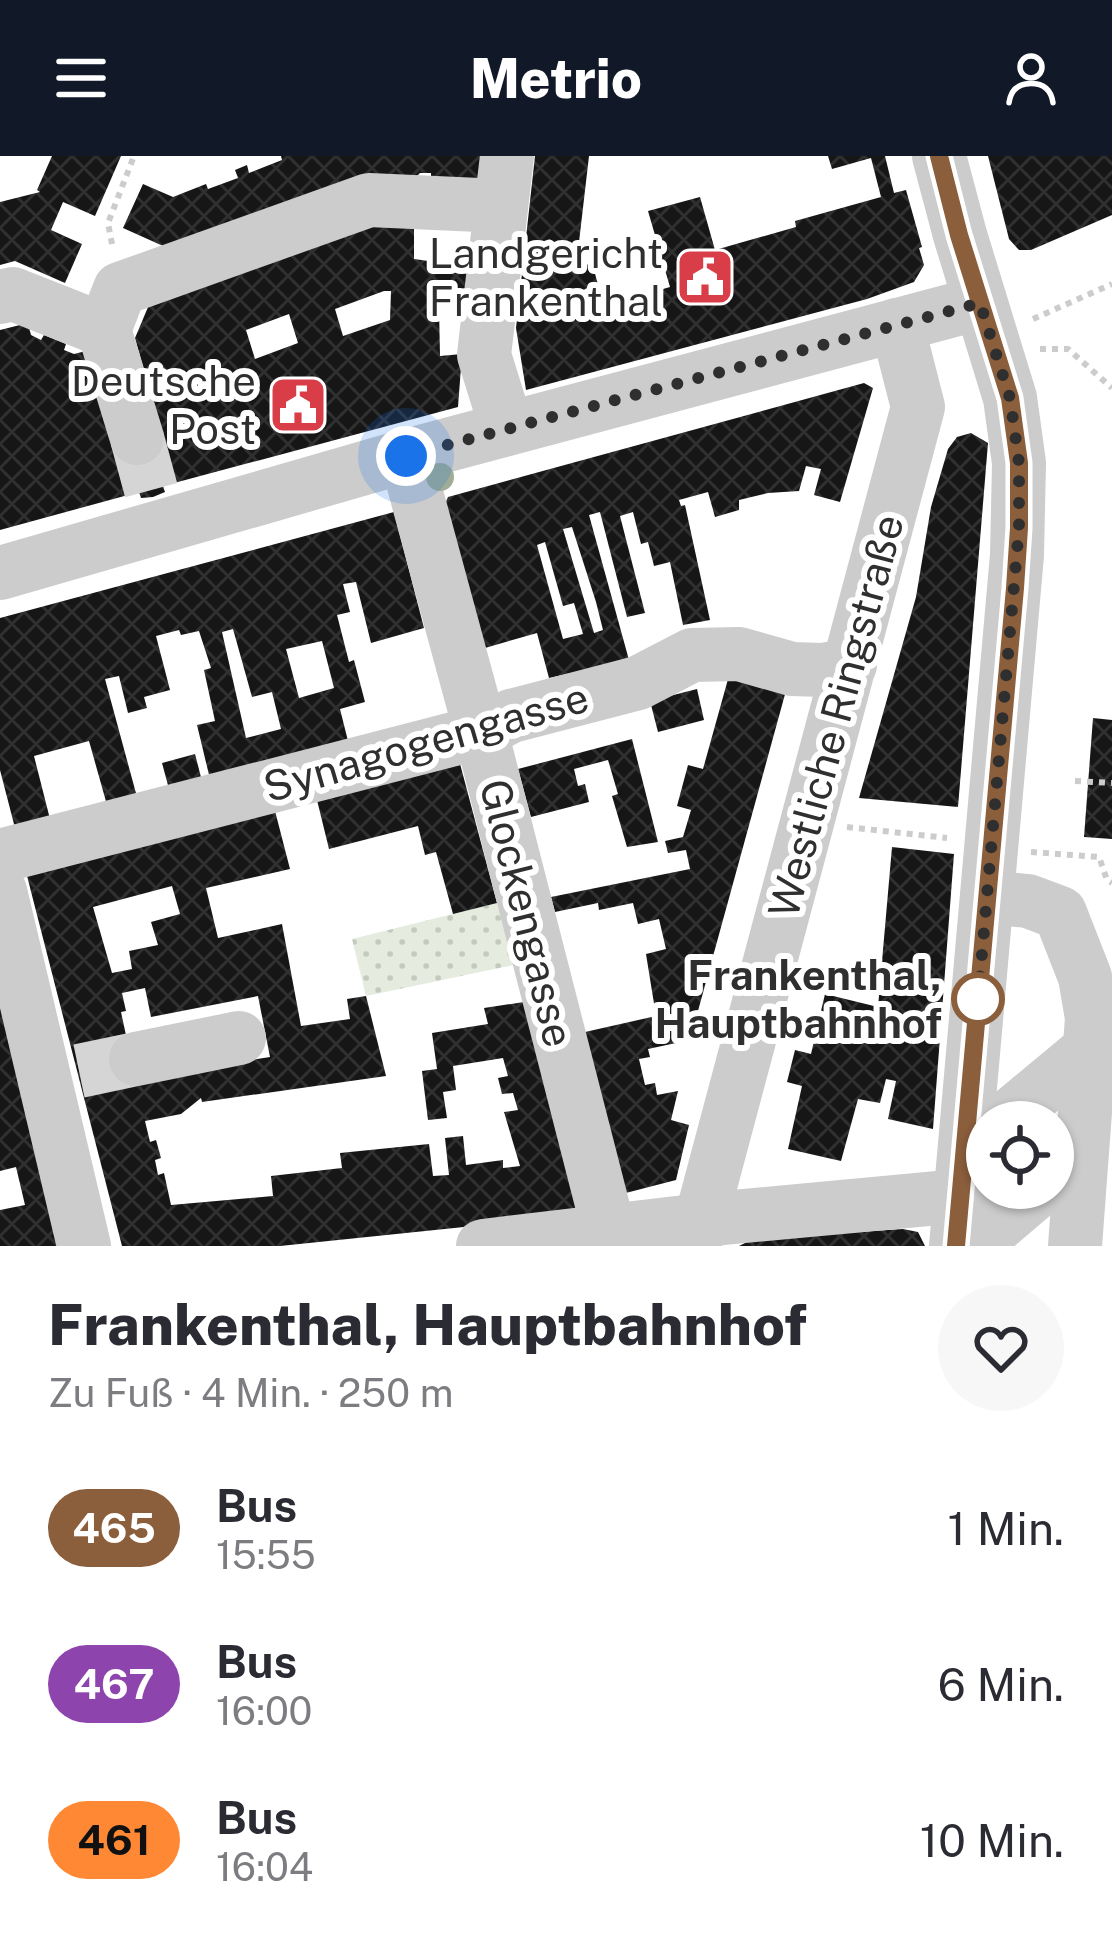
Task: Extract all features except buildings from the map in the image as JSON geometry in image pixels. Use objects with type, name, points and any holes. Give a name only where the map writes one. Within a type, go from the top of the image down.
[{"type":"street","points":[[939,156],[1010,398],[1019,463],[1019,528],[987,897],[978,1101]]},
{"type":"street","points":[[0,297],[13,294],[112,310],[369,200],[504,181],[484,355],[507,429]]},
{"type":"street","points":[[0,574],[158,512],[406,456],[980,303]]},
{"type":"street","points":[[112,310],[137,438]]},
{"type":"street","name":"Westliche Ringstraße","points":[[698,1233],[918,406],[897,325]]},
{"type":"street","name":"Glockengasse","points":[[406,456],[609,1231]]},
{"type":"street","name":"Synagogengasse","points":[[0,856],[481,732],[511,716],[638,683],[692,655],[739,655],[792,669],[850,665]]},
{"type":"street","points":[[0,891],[11,983],[62,1075],[83,1246]]},
{"type":"street","points":[[987,897],[1028,902],[1060,913],[1090,996],[1091,1048],[1074,1135]]},
{"type":"street","points":[[136,1059],[239,1038]]},
{"type":"street","points":[[1046,1101],[1091,1048]]},
{"type":"street","points":[[483,1246],[609,1231],[698,1233],[966,1188]]},
{"type":"street","points":[[1031,1246],[1049,1209]]},
{"type":"path","points":[[112,310],[108,223],[134,156]]},
{"type":"path","points":[[1048,313],[1112,284]]},
{"type":"path","points":[[1042,348],[1068,349],[1112,388]]},
{"type":"path","points":[[1075,781],[1112,783]]},
{"type":"shaded area","points":[[497,903],[514,965],[366,996],[352,939]]},
{"type":"tunnel","points":[[137,438],[153,497]]},
{"type":"tunnel","points":[[79,1071],[136,1059]]},
{"type":"bus line","name":"465","points":[[939,156],[1010,398],[1019,463],[1015,588],[956,1246]]},
{"type":"place","name":"Landgericht Frankenthal","points":[[705,277]]},
{"type":"place","name":"Deutsche Post","points":[[298,405]]},
{"type":"place","name":"Frankenthal, Hauptbahnhof","points":[[978,999]]},
{"type":"route","points":[[406,456],[980,303],[1010,398],[1019,463],[1019,528],[977,1011],[978,999]]}]
